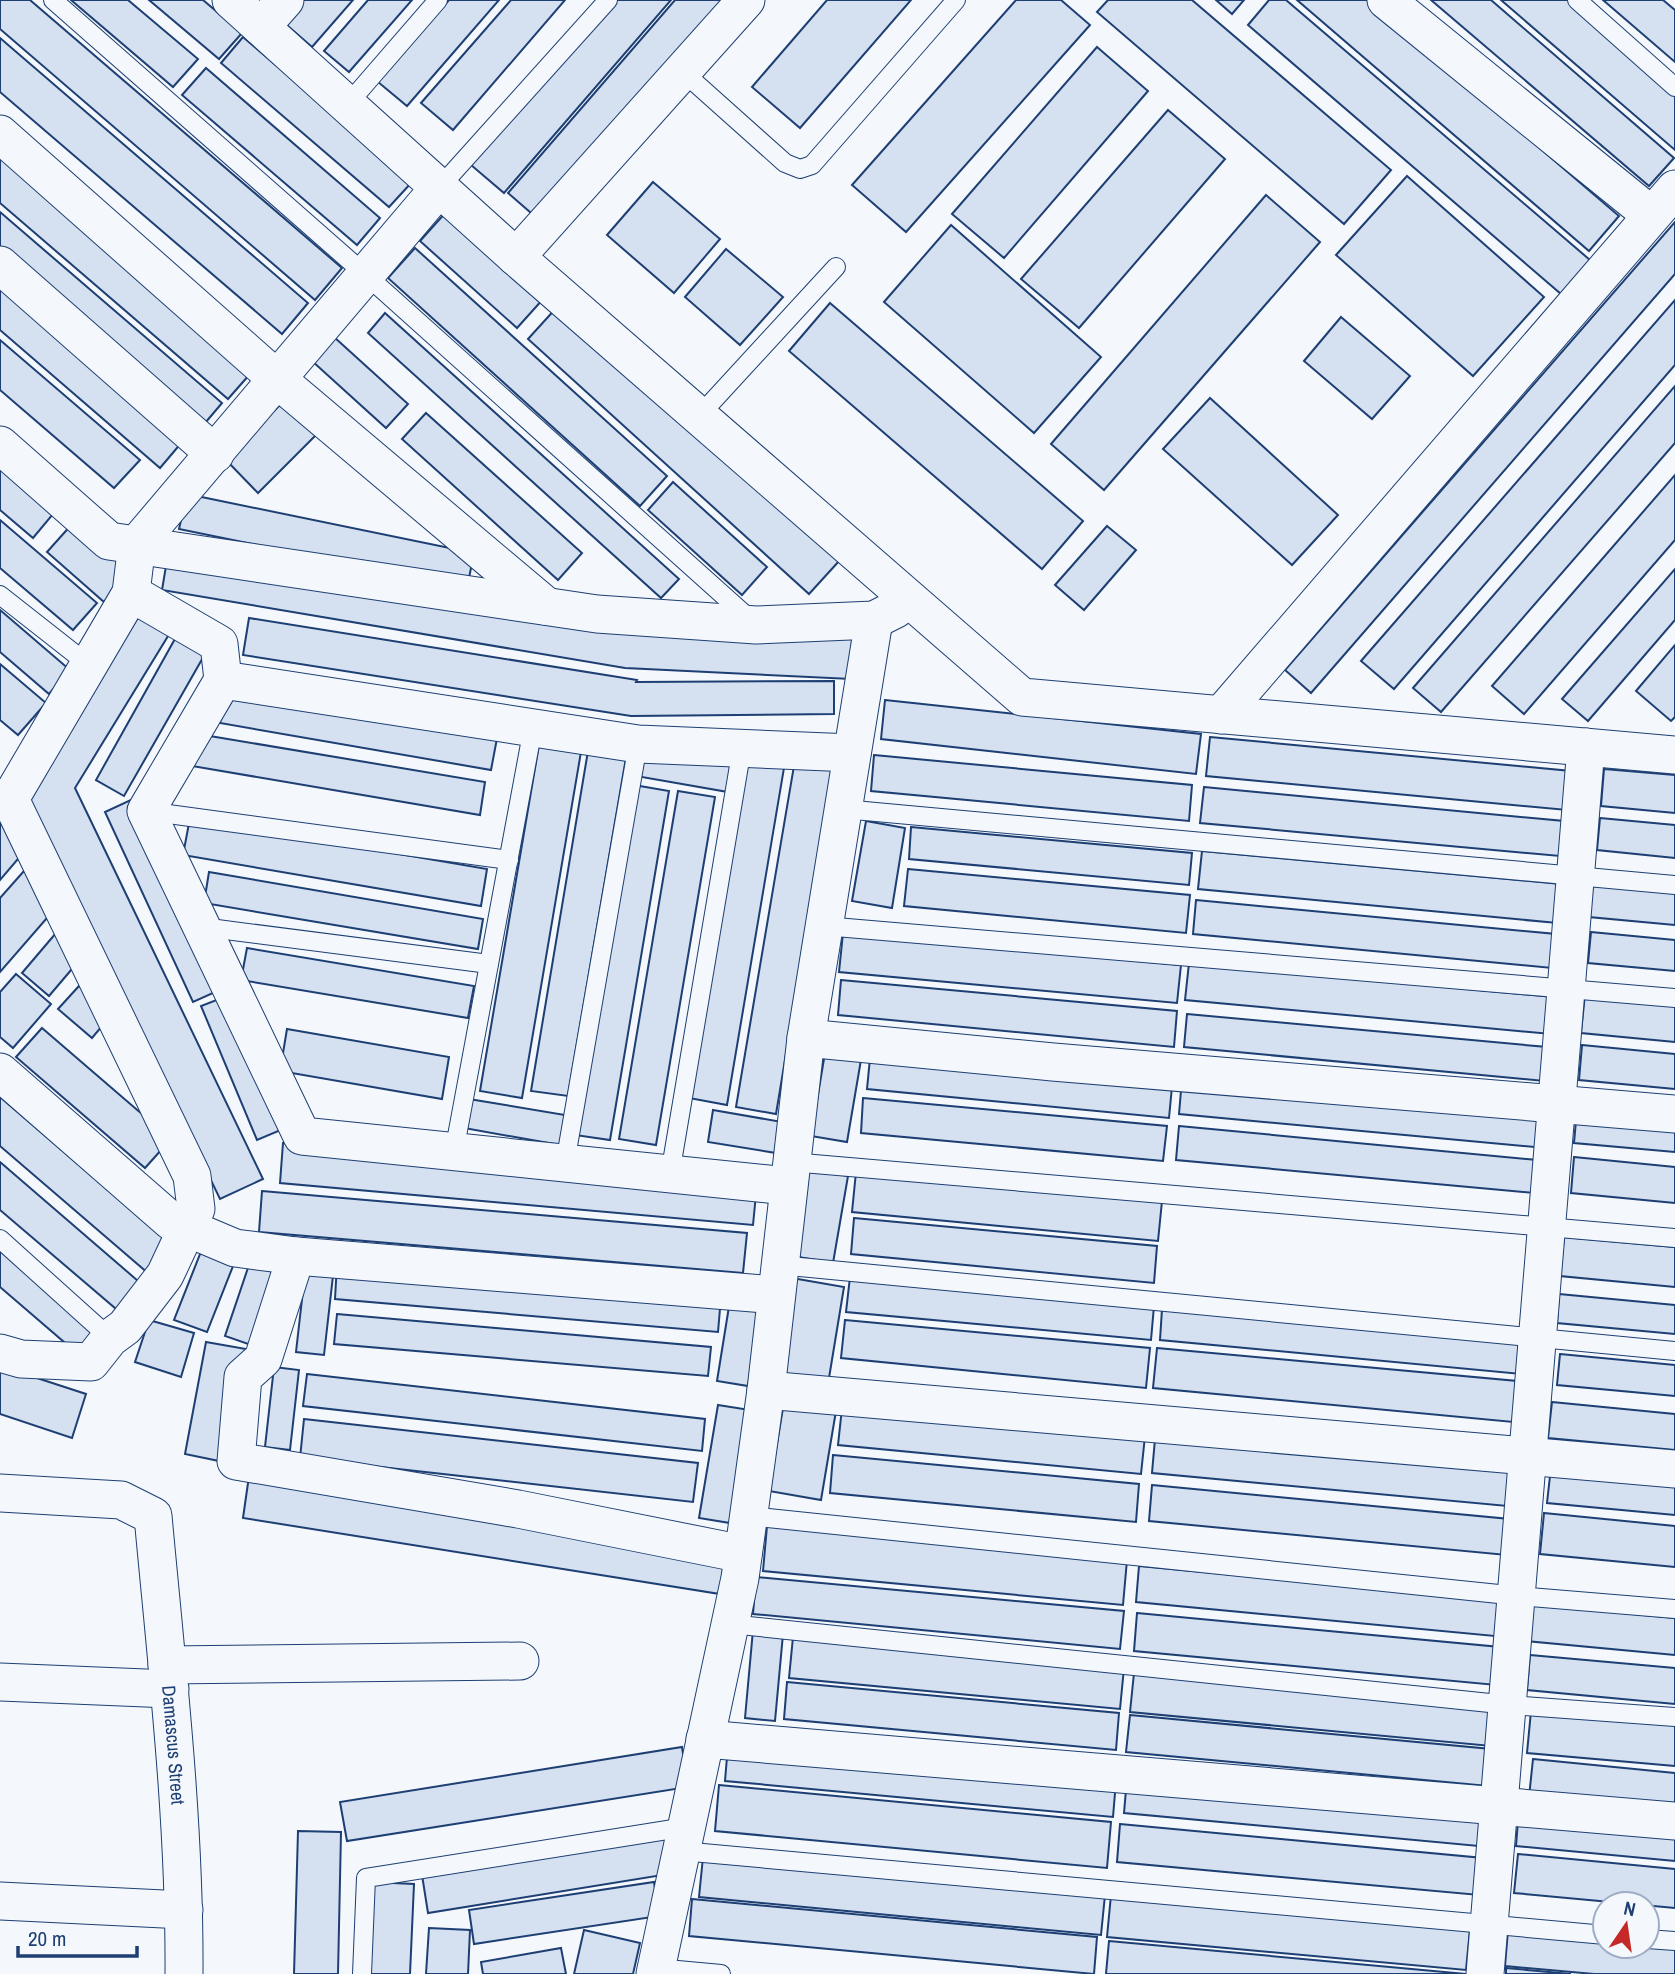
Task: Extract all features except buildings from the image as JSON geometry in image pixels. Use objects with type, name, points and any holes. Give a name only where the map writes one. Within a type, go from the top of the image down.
[{"type":"street","points":[[231,0],[516,257],[1022,697],[1662,754],[1675,724]]},
{"type":"street","points":[[261,27],[285,0]]},
{"type":"street","points":[[516,257],[746,0]]},
{"type":"street","points":[[1221,715],[1663,202],[1386,0]]},
{"type":"street","points":[[0,134],[278,380],[546,606]]},
{"type":"street","points":[[0,1353],[21,1359],[91,1362],[110,1338],[125,1327],[166,1275],[197,1209],[192,1176],[7,791],[89,665],[131,593],[137,544],[439,188]]},
{"type":"street","points":[[0,265],[215,454]]},
{"type":"street","points":[[0,445],[109,541],[597,614],[756,625],[874,620],[912,601]]},
{"type":"street","points":[[131,593],[219,644],[223,680],[146,811],[302,1136],[670,1174],[789,1174]]},
{"type":"street","points":[[655,1971],[743,1554],[766,1390],[806,1038],[874,620]]},
{"type":"street","points":[[223,680],[638,744],[852,753]]},
{"type":"street","points":[[1485,1974],[1586,747]]},
{"type":"street","points":[[806,1038],[1053,1062],[1557,1102],[1675,1114]]},
{"type":"street","points":[[0,1072],[171,1221],[186,1230],[235,1248],[296,1256],[778,1280]]},
{"type":"street","points":[[296,1256],[263,1359],[243,1377],[236,1461],[518,1509],[743,1554]]},
{"type":"street","points":[[766,1390],[1675,1469]]},
{"type":"street","name":"Damascus Street","points":[[0,1493],[121,1500],[153,1516],[168,1677],[184,1910],[184,1974]]},
{"type":"street","points":[[0,1682],[520,1661]]},
{"type":"street","points":[[705,1739],[1675,1821]]},
{"type":"street","points":[[0,1901],[184,1910]]},
{"type":"lane","points":[[53,0],[366,275],[756,625]]},
{"type":"lane","points":[[347,105],[438,0]]},
{"type":"lane","points":[[439,188],[608,0]]},
{"type":"lane","points":[[682,71],[785,163],[800,169],[812,165],[956,0]]},
{"type":"lane","points":[[1577,0],[1675,87]]},
{"type":"lane","points":[[699,416],[836,267]]},
{"type":"lane","points":[[0,595],[89,665]]},
{"type":"lane","points":[[454,1152],[533,728]]},
{"type":"lane","points":[[565,1163],[638,744]]},
{"type":"lane","points":[[670,1174],[742,748]]},
{"type":"lane","points":[[843,809],[1675,885]]},
{"type":"lane","points":[[146,811],[509,860]]},
{"type":"lane","points":[[824,926],[1675,998]]},
{"type":"lane","points":[[202,927],[489,964]]},
{"type":"lane","points":[[789,1174],[1546,1226],[1675,1238]]},
{"type":"lane","points":[[0,1239],[110,1338]]},
{"type":"lane","points":[[778,1280],[1675,1351]]},
{"type":"lane","points":[[749,1516],[1518,1596],[1675,1609]]},
{"type":"lane","points":[[730,1624],[1509,1705],[1675,1717]]},
{"type":"lane","points":[[362,1974],[366,1878],[683,1839],[1591,1934]]},
{"type":"lane","points":[[655,1971],[721,1974]]}]
